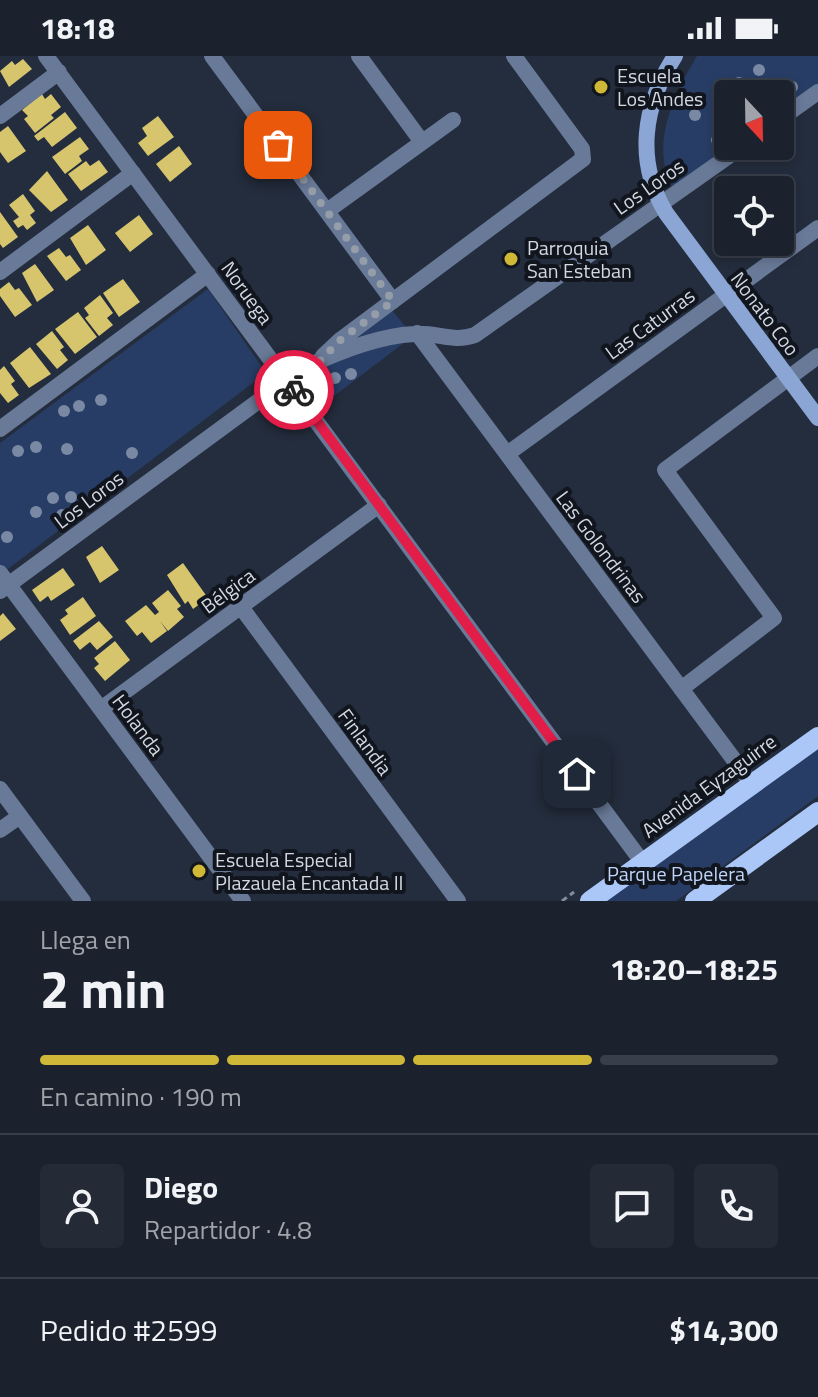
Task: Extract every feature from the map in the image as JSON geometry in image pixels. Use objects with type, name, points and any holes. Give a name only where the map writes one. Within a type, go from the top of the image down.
[{"type":"main road","name":"Avenida Eyzaguirre","points":[[590,901],[818,737]]},
{"type":"main road","points":[[695,901],[818,812]]},
{"type":"street","name":"Noruega","points":[[46,56],[643,863]]},
{"type":"street","points":[[212,56],[393,301]]},
{"type":"street","points":[[359,56],[422,142]]},
{"type":"street","name":"Los Loros","points":[[320,361],[339,341],[585,156],[514,56]]},
{"type":"street","name":"Nonato Coo","points":[[675,56],[654,97],[646,135],[647,170],[660,203],[818,418]]},
{"type":"street","points":[[0,116],[59,72]]},
{"type":"street","points":[[794,109],[818,92]]},
{"type":"street","points":[[327,211],[453,120]]},
{"type":"street","name":"Los Loros","points":[[3,583],[286,379],[320,361],[417,333],[460,339],[482,332],[723,160]]},
{"type":"street","points":[[0,272],[133,173]]},
{"type":"street","name":"Las Caturras","points":[[507,454],[818,228]]},
{"type":"street","points":[[0,429],[208,274]]},
{"type":"street","name":"Las Golondrinas","points":[[417,333],[752,784]]},
{"type":"street","points":[[681,689],[774,618],[665,470],[818,356]]},
{"type":"street","name":"Bélgica","points":[[101,709],[379,505]]},
{"type":"street","name":"Holanda","points":[[3,583],[243,901]]},
{"type":"street","name":"Finlandia","points":[[241,607],[458,901]]},
{"type":"street","points":[[0,789],[83,901]]},
{"type":"street","points":[[0,830],[20,816]]},
{"type":"green space","points":[[697,56],[818,56],[818,85],[794,102],[794,80],[714,80],[714,158],[673,189],[663,155],[664,137],[680,87]]},
{"type":"green space","points":[[208,289],[266,373],[0,575],[0,443]]},
{"type":"green space","points":[[391,309],[413,336],[326,402],[308,379]]},
{"type":"green space","name":"Parque Papelera","points":[[818,747],[818,796],[676,901],[600,901]]},
{"type":"building","points":[[23,59],[32,69],[9,87],[0,71],[12,61],[15,65]]},
{"type":"building","points":[[42,94],[45,99],[51,94],[61,107],[51,115],[54,118],[35,133],[24,119],[28,116],[22,110]]},
{"type":"building","points":[[65,112],[77,128],[52,147],[44,137],[38,141],[34,136]]},
{"type":"building","points":[[158,116],[174,137],[148,156],[138,143],[147,136],[142,128]]},
{"type":"building","points":[[8,126],[26,151],[8,163],[0,152],[0,132]]},
{"type":"building","points":[[80,137],[89,149],[79,156],[82,161],[65,174],[52,157]]},
{"type":"building","points":[[179,146],[192,164],[170,182],[156,164]]},
{"type":"building","points":[[99,160],[108,172],[81,191],[68,174],[86,161],[90,166]]},
{"type":"building","points":[[47,171],[68,200],[51,212],[29,190]]},
{"type":"building","points":[[23,194],[35,211],[30,215],[36,223],[27,230],[23,225],[18,228],[13,221],[19,217],[9,205]]},
{"type":"building","points":[[0,212],[18,237],[3,248],[0,244]]},
{"type":"building","points":[[139,215],[153,234],[130,252],[115,233]]},
{"type":"building","points":[[88,225],[106,250],[86,265],[70,238]]},
{"type":"building","points":[[59,248],[66,257],[70,255],[81,270],[66,281],[47,256]]},
{"type":"building","points":[[35,264],[54,290],[37,302],[22,273]]},
{"type":"building","points":[[123,279],[140,302],[119,317],[103,293]]},
{"type":"building","points":[[9,282],[15,290],[19,288],[32,305],[15,317],[0,296],[0,289]]},
{"type":"building","points":[[100,295],[113,313],[107,318],[113,325],[99,336],[85,318],[89,315],[84,308]]},
{"type":"building","points":[[78,312],[97,337],[75,354],[55,329]]},
{"type":"building","points":[[52,331],[64,347],[60,350],[68,360],[57,369],[36,344]]},
{"type":"building","points":[[30,347],[51,374],[29,388],[10,363]]},
{"type":"building","points":[[4,366],[15,381],[11,384],[19,395],[8,403],[0,393],[0,370]]},
{"type":"building","points":[[102,546],[119,570],[100,583],[86,557]]},
{"type":"building","points":[[183,563],[208,598],[193,609],[188,601],[185,604],[167,575]]},
{"type":"building","points":[[63,568],[75,585],[51,601],[48,596],[40,602],[32,590]]},
{"type":"building","points":[[168,590],[181,606],[177,609],[184,617],[168,631],[160,621],[167,631],[151,643],[142,632],[137,636],[125,621],[146,605],[155,615],[159,612],[152,603]]},
{"type":"building","points":[[83,597],[96,616],[70,635],[60,620],[68,614],[65,610]]},
{"type":"building","points":[[3,613],[16,629],[0,641],[0,616]]},
{"type":"building","points":[[99,621],[113,637],[97,650],[90,642],[80,650],[73,641]]},
{"type":"building","points":[[115,641],[130,660],[105,681],[94,668],[99,664],[94,658]]},
{"type":"way so far","points":[[278,145],[393,301],[330,348],[320,361],[286,379],[294,390]]},
{"type":"place","name":"Escuela Los Andes","points":[[601,87]]},
{"type":"place","name":"Parroquia San Esteban","points":[[511,259]]},
{"type":"place","name":"Escuela Especial Plazauela Encantada II","points":[[199,871]]},
{"type":"route","points":[[294,390],[577,774]]}]
